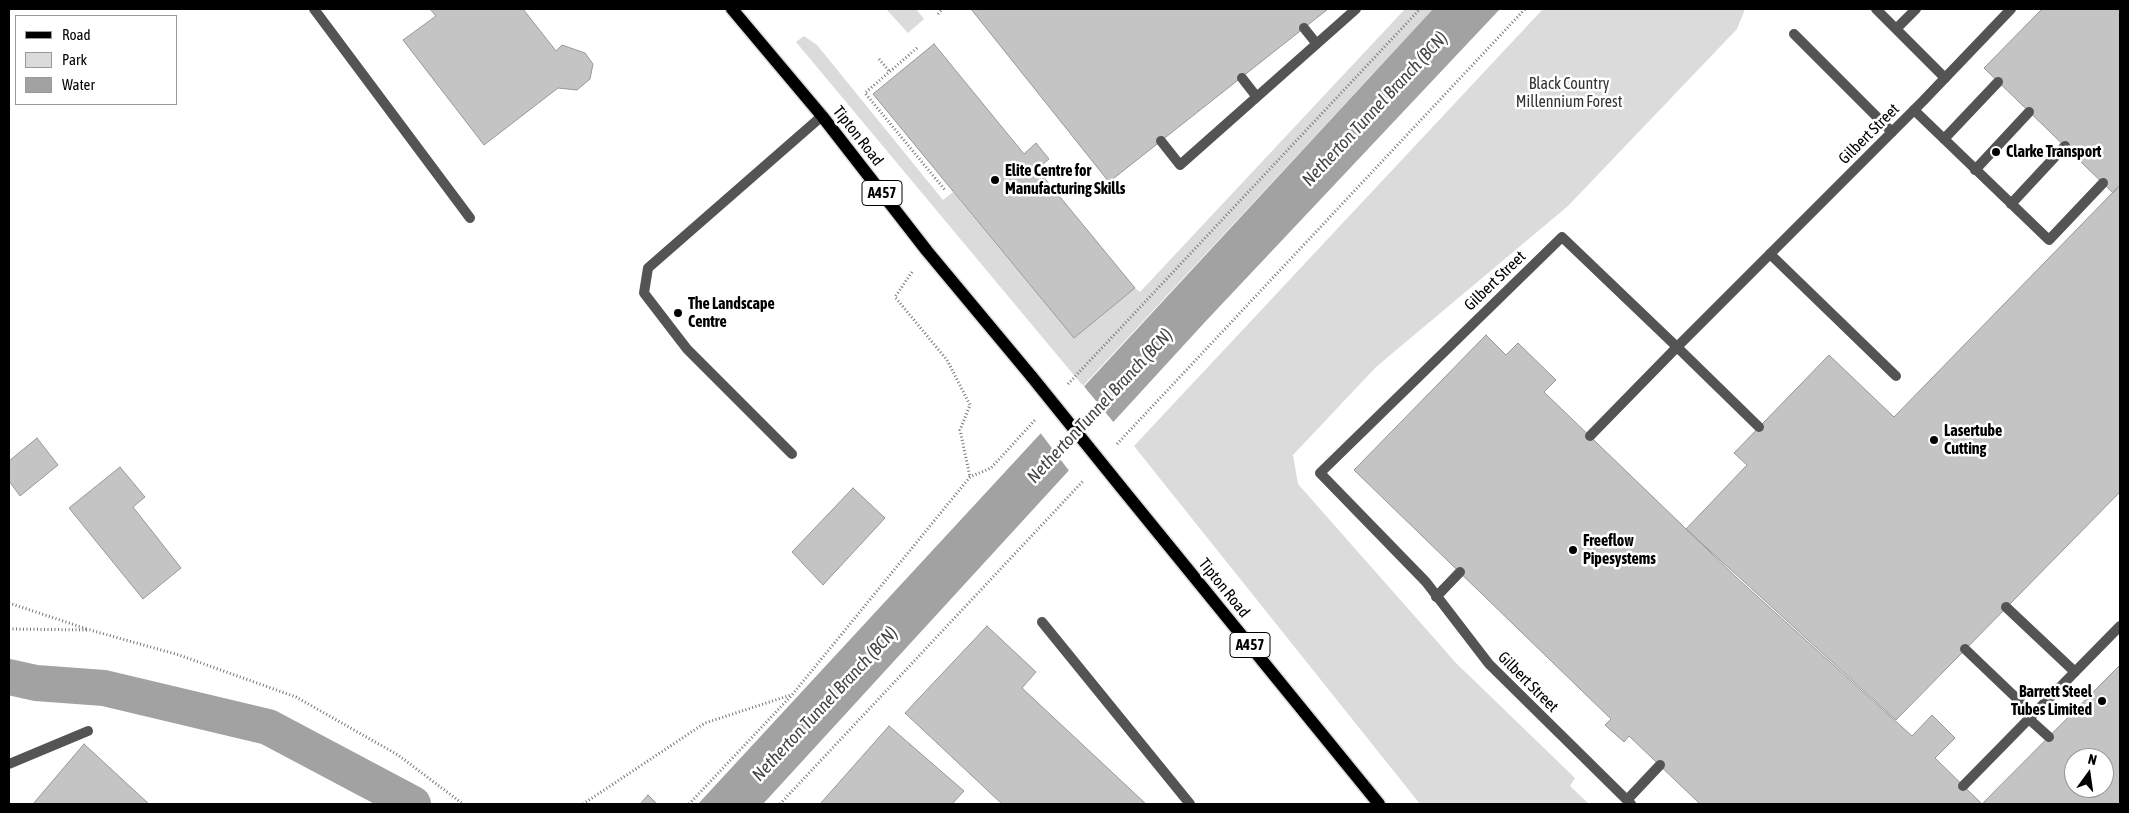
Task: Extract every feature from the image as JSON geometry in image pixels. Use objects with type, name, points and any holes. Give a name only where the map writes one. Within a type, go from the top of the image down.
[{"type":"main road","name":"Tipton Road","points":[[732,9],[822,116],[927,251],[1379,804]]},
{"type":"street","points":[[314,9],[470,218]]},
{"type":"street","points":[[1876,9],[1945,78]]},
{"type":"street","points":[[1896,29],[1916,9]]},
{"type":"street","name":"Gilbert Street","points":[[1629,802],[1489,664],[1426,582],[1320,473],[1562,236],[1677,347],[1914,110],[2011,9]]},
{"type":"street","points":[[1161,141],[1180,165],[1350,10]]},
{"type":"street","points":[[1304,28],[1316,43]]},
{"type":"street","points":[[1794,34],[1892,132]]},
{"type":"street","points":[[1242,78],[1256,96]]},
{"type":"street","points":[[1944,139],[1998,82]]},
{"type":"street","points":[[1914,110],[2049,240],[2104,183]]},
{"type":"street","points":[[1975,170],[2029,112]]},
{"type":"street","points":[[792,454],[687,349],[644,293],[648,268],[822,116]]},
{"type":"street","points":[[2011,204],[2065,146]]},
{"type":"street","points":[[1770,254],[1896,376]]},
{"type":"street","points":[[1590,436],[1677,347],[1759,427]]},
{"type":"street","points":[[1436,596],[1460,572]]},
{"type":"street","points":[[2006,607],[2075,672]]},
{"type":"street","points":[[1042,622],[1190,804]]},
{"type":"street","points":[[1963,786],[2120,626]]},
{"type":"street","points":[[1965,649],[2049,737]]},
{"type":"street","points":[[9,764],[88,731]]},
{"type":"street","points":[[1629,802],[1660,765]]},
{"type":"path","points":[[938,14],[942,9]]},
{"type":"path","points":[[1062,391],[1420,9]]},
{"type":"path","points":[[1115,447],[1525,9]]},
{"type":"path","points":[[917,48],[865,93],[945,190]]},
{"type":"path","points":[[879,59],[890,72]]},
{"type":"path","points":[[927,251],[895,297],[948,360],[970,405],[960,430],[970,477]]},
{"type":"path","points":[[689,804],[792,694],[970,477],[991,468],[1036,419]]},
{"type":"path","points":[[780,804],[1088,476]]},
{"type":"path","points":[[9,603],[90,630],[179,655],[296,697],[398,755],[463,804]]},
{"type":"path","points":[[9,629],[90,630]]},
{"type":"path","points":[[583,804],[704,723],[792,694]]},
{"type":"green space","points":[[886,9],[916,9],[924,19],[908,33]]},
{"type":"green space","points":[[1405,9],[1433,9],[1083,386],[796,42],[804,36],[817,45],[943,200],[953,192],[1074,338],[1135,288],[1140,292]]},
{"type":"green space","name":"Black Country Millennium Forest","points":[[1543,9],[1745,9],[1737,29],[1568,206],[1376,367],[1293,455],[1298,484],[1456,663],[1575,778],[1570,786],[1589,804],[1420,804],[1134,446]]},
{"type":"water","name":"Netherton Tunnel Branch (BCN)","points":[[1433,9],[1500,9],[1205,322],[763,804],[698,804]]},
{"type":"pier","points":[[1082,384],[1115,424],[1070,472],[1039,431]]},
{"type":"building","points":[[430,9],[523,9],[556,51],[562,45],[585,53],[593,64],[590,79],[577,90],[558,88],[484,145],[403,40],[436,16]]},
{"type":"building","points":[[971,9],[1328,9],[1109,182]]},
{"type":"building","points":[[2042,9],[2120,9],[2120,185],[2113,193],[1984,68]]},
{"type":"building","name":"Elite Centre for Manufacturing Skills","points":[[934,44],[1024,154],[1036,143],[1049,159],[1037,169],[1135,288],[1074,338],[873,94]]},
{"type":"building","name":"Lasertube Cutting","points":[[2120,185],[2120,492],[1896,720],[1686,529],[1747,465],[1734,453],[1829,355],[1894,417]]},
{"type":"building","name":"Freeflow Pipesystems","points":[[1486,335],[1506,355],[1518,343],[1556,380],[1544,392],[1737,578],[1912,736],[1932,715],[1955,738],[1935,758],[1982,804],[1700,804],[1629,736],[1624,742],[1605,725],[1611,719],[1354,470]]},
{"type":"building","points":[[37,438],[58,465],[20,496],[9,481],[9,461]]},
{"type":"building","points":[[120,467],[145,497],[133,507],[181,568],[143,599],[69,508]]},
{"type":"building","points":[[853,488],[885,518],[823,585],[792,552]]},
{"type":"building","points":[[987,626],[1036,672],[1022,688],[1146,804],[1002,804],[905,713]]},
{"type":"building","name":"Barrett Steel Tubes Limited","points":[[2120,665],[2120,804],[1982,804]]},
{"type":"building","points":[[889,726],[964,791],[952,804],[820,804]]},
{"type":"building","points":[[84,744],[149,804],[33,804]]},
{"type":"building","points":[[648,795],[657,804],[640,804]]},
{"type":"waterway","points":[[9,677],[36,683],[104,688],[268,727],[413,804]]},
{"type":"place","name":"Clarke Transport","points":[[1996,152]]},
{"type":"place","name":"Elite Centre for Manufacturing Skills","points":[[995,180]]},
{"type":"place","name":"The Landscape Centre","points":[[678,313]]},
{"type":"place","name":"Lasertube Cutting","points":[[1934,440]]},
{"type":"place","name":"Freeflow Pipesystems","points":[[1573,550]]},
{"type":"place","name":"Barrett Steel Tubes Limited","points":[[2102,701]]}]
